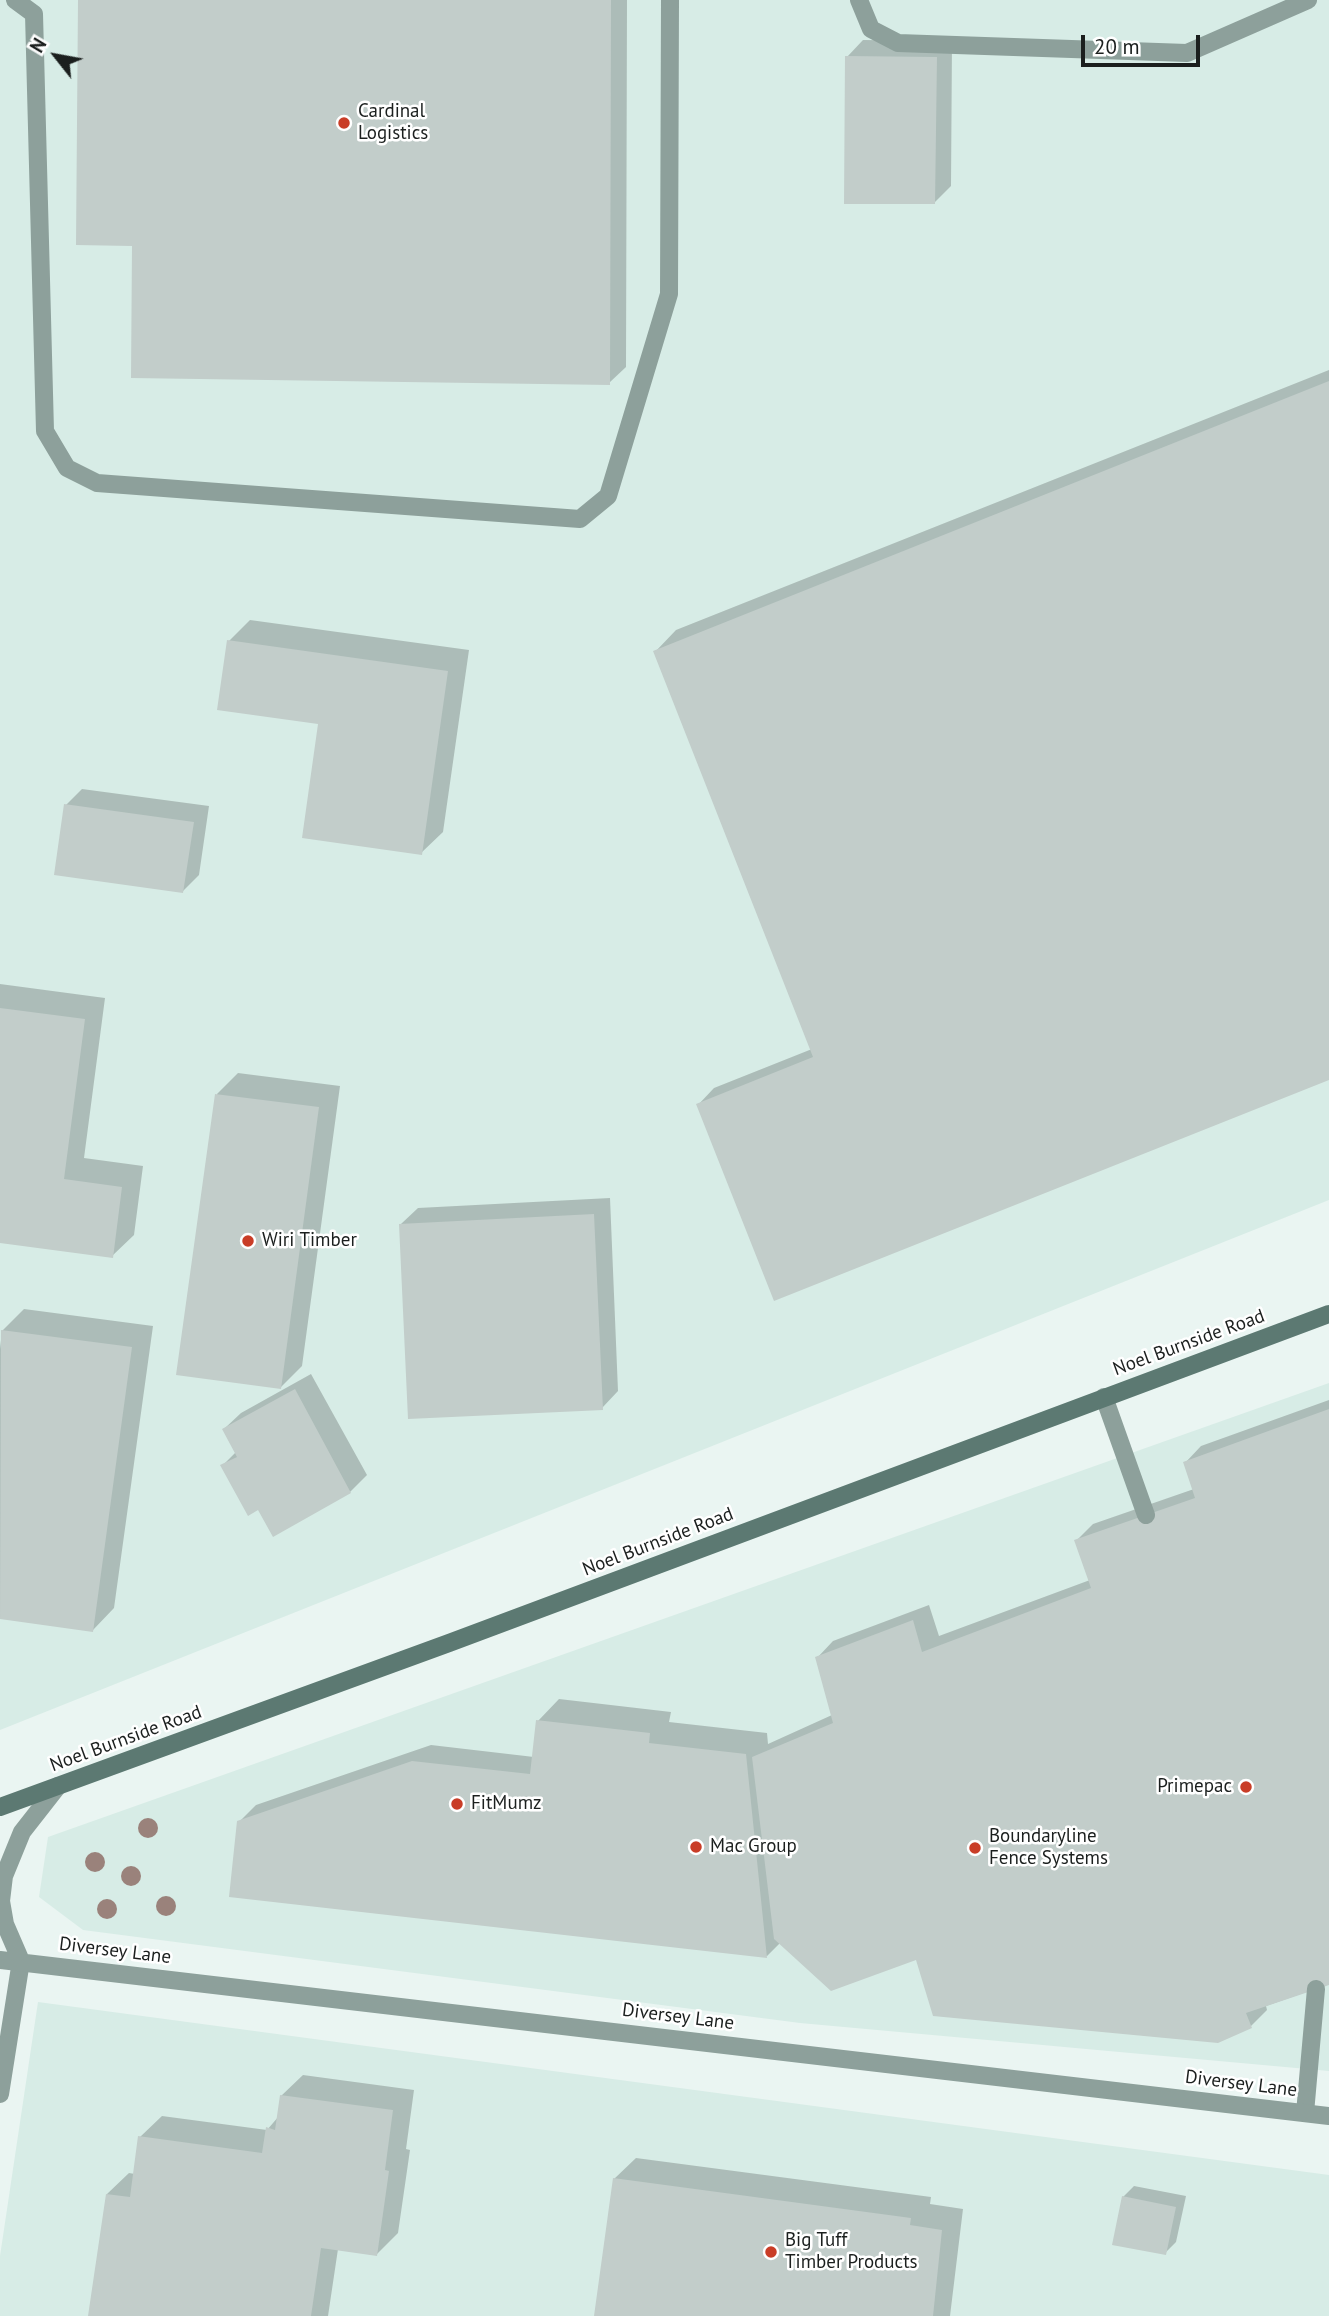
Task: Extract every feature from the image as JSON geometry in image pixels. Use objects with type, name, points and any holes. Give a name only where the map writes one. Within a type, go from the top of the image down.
[{"type":"main road","name":"Noel Burnside Road","points":[[0,1807],[1329,1314]]},
{"type":"street","points":[[15,0],[34,15],[45,431],[67,468],[97,483],[580,519],[608,496],[669,294],[670,0]]},
{"type":"street","points":[[859,0],[871,29],[898,43],[1187,53],[1308,0]]},
{"type":"street","points":[[1104,1397],[1146,1515]]},
{"type":"street","points":[[0,2094],[21,1961],[5,1924],[1,1900],[4,1876],[22,1832],[58,1786]]},
{"type":"street","name":"Diversey Lane","points":[[0,1948],[21,1961]]},
{"type":"street","name":"Diversey Lane","points":[[0,1960],[1329,2116]]},
{"type":"street","points":[[1305,2113],[1316,1989]]},
{"type":"shaded area","points":[[0,0],[1329,0],[1329,1200],[0,1730]]},
{"type":"shaded area","points":[[1329,1383],[1329,2071],[800,2023],[83,1930],[39,1897],[48,1837]]},
{"type":"shaded area","points":[[38,2002],[1329,2175],[1329,2316],[0,2316],[0,2256]]},
{"type":"building","name":"Cardinal Logistics","points":[[78,0],[611,0],[610,385],[131,378],[132,246],[76,245]]},
{"type":"building","points":[[845,56],[937,57],[935,204],[844,204]]},
{"type":"building","points":[[1329,381],[1329,1080],[774,1301],[696,1104],[813,1057],[653,651]]},
{"type":"building","points":[[227,640],[448,671],[422,855],[302,838],[318,724],[217,710]]},
{"type":"building","points":[[64,804],[194,822],[183,893],[54,875]]},
{"type":"building","points":[[0,1008],[85,1019],[64,1179],[122,1187],[113,1258],[0,1243]]},
{"type":"building","name":"Wiri Timber","points":[[215,1094],[319,1107],[281,1389],[176,1375]]},
{"type":"building","points":[[594,1214],[603,1410],[408,1419],[399,1224]]},
{"type":"building","points":[[1,1330],[132,1347],[93,1632],[0,1619]]},
{"type":"building","points":[[295,1389],[351,1493],[273,1537],[258,1510],[248,1516],[220,1465],[237,1457],[222,1429]]},
{"type":"building","name":"Boundaryline Fence Systems","points":[[1329,1409],[1329,1985],[1246,2013],[1252,2028],[1218,2043],[933,2016],[916,1960],[831,1991],[774,1939],[752,1757],[833,1723],[815,1657],[913,1620],[922,1652],[1091,1588],[1074,1540],[1195,1498],[1183,1462]]},
{"type":"building","points":[[536,1720],[650,1733],[649,1743],[746,1754],[767,1958],[229,1897],[237,1821],[412,1761],[530,1774]]},
{"type":"building","points":[[280,2095],[393,2110],[385,2170],[389,2171],[377,2256],[321,2248],[311,2316],[88,2316],[106,2194],[130,2197],[138,2136],[262,2153],[266,2127],[275,2130]]},
{"type":"building","name":"Big Tuff Timber Products","points":[[613,2178],[911,2218],[910,2225],[942,2230],[933,2316],[594,2316]]},
{"type":"building","points":[[1122,2196],[1176,2207],[1166,2255],[1112,2245]]},
{"type":"place","name":"Cardinal Logistics","points":[[344,123]]},
{"type":"place","name":"Wiri Timber","points":[[248,1241]]},
{"type":"place","name":"Primepac","points":[[1246,1787]]},
{"type":"place","name":"FitMumz","points":[[457,1804]]},
{"type":"place","name":"Mac Group","points":[[696,1847]]},
{"type":"place","name":"Boundaryline Fence Systems","points":[[975,1848]]},
{"type":"place","name":"Big Tuff Timber Products","points":[[771,2252]]}]
